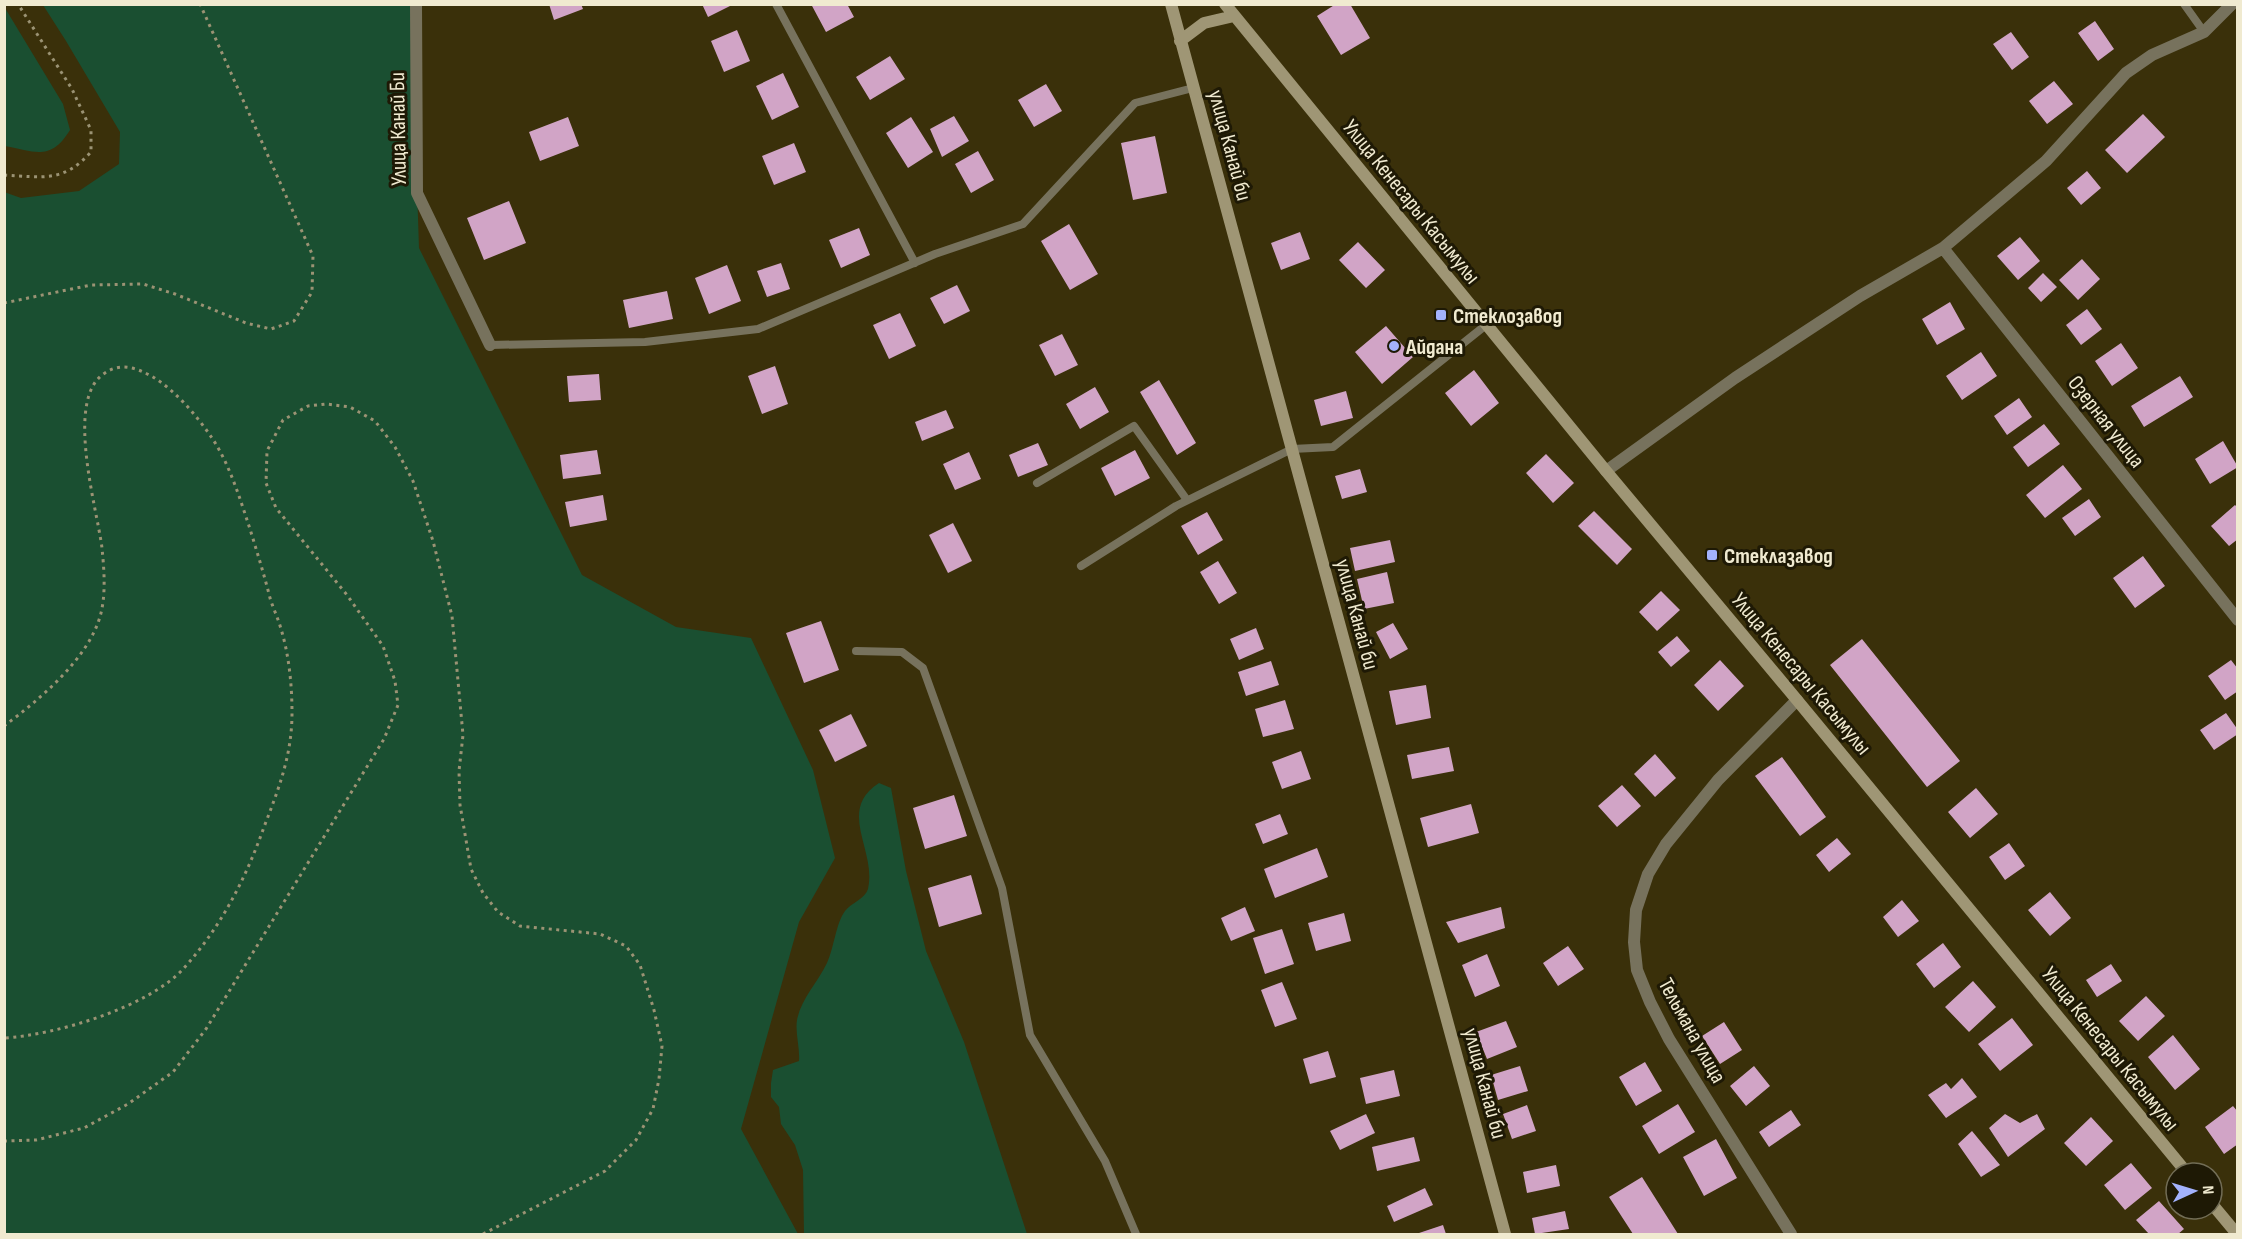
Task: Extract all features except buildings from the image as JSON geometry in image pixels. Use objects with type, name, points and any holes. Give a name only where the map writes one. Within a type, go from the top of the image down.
[{"type":"main road","name":"улица Канай би","points":[[1171,4],[1505,1234]]},
{"type":"main road","name":"Улица Кенесары Касымулы","points":[[1226,4],[1606,471],[2177,1161]]},
{"type":"main road","points":[[1180,41],[1204,23],[1234,16]]},
{"type":"main road","points":[[2224,1218],[2237,1234]]},
{"type":"street","name":"Улица Канай Би","points":[[416,4],[417,193],[490,345]]},
{"type":"street","points":[[1606,471],[1735,378],[1860,296],[1943,248],[2046,161],[2126,73],[2152,55],[2204,32],[2232,4]]},
{"type":"street","name":"Озерная улица","points":[[1943,248],[2238,620]]},
{"type":"street","name":"Тельмана улица","points":[[1791,1234],[1669,1039],[1637,970],[1634,942],[1636,910],[1648,874],[1666,844],[1718,780],[1797,700]]},
{"type":"lane","points":[[776,4],[915,263]]},
{"type":"lane","points":[[2184,4],[2204,32]]},
{"type":"lane","points":[[490,345],[645,342],[758,329],[915,263],[1023,224],[1135,103],[1193,88]]},
{"type":"lane","points":[[1081,566],[1187,501],[1292,449],[1333,447],[1486,325]]},
{"type":"lane","points":[[1037,483],[1134,426],[1187,501]]},
{"type":"lane","points":[[856,651],[902,652],[922,668],[1002,888],[1030,1035],[1105,1161],[1136,1234]]},
{"type":"path","points":[[4,175],[38,177],[63,175],[79,165],[91,152],[91,130],[72,89],[18,4]]},
{"type":"path","points":[[4,303],[91,285],[143,284],[175,294],[246,323],[271,329],[294,321],[312,292],[313,256],[200,4]]},
{"type":"path","points":[[4,726],[35,703],[84,650],[100,615],[104,583],[102,547],[84,439],[87,398],[101,375],[118,366],[137,369],[157,380],[181,400],[213,440],[236,489],[281,629],[289,665],[292,714],[288,763],[252,861],[221,920],[182,970],[144,998],[89,1021],[33,1036],[4,1038]]},
{"type":"path","points":[[4,1141],[36,1140],[84,1128],[128,1104],[173,1072],[207,1029],[384,739],[398,705],[395,681],[382,646],[347,595],[276,508],[266,483],[267,451],[283,420],[308,406],[326,404],[350,407],[375,421],[395,447],[413,481],[433,542],[452,616],[462,735],[459,771],[460,805],[471,868],[483,893],[498,912],[520,926],[600,934],[626,946],[640,965],[662,1046],[653,1109],[636,1140],[605,1171],[483,1234]]},
{"type":"green space","points":[[43,5],[411,5],[419,248],[582,575],[676,627],[751,638],[813,770],[835,858],[799,922],[741,1129],[798,1234],[5,1234],[4,192],[21,198],[79,191],[119,164],[120,132]]},
{"type":"green space","points":[[5,8],[63,104],[70,130],[56,146],[42,152],[5,146]]},
{"type":"green space","points":[[879,783],[891,788],[906,871],[926,951],[964,1042],[1027,1234],[804,1234],[803,1170],[795,1145],[781,1124],[779,1107],[771,1097],[773,1070],[799,1061],[797,1020],[799,1012],[827,963],[842,916],[848,908],[864,896],[868,889],[869,874],[859,819],[860,806],[867,794]]},
{"type":"place","name":"Стеклозавод","points":[[1441,315]]},
{"type":"place","name":"Айдана","points":[[1394,346]]},
{"type":"place","name":"Стеклазавод","points":[[1712,555]]}]
